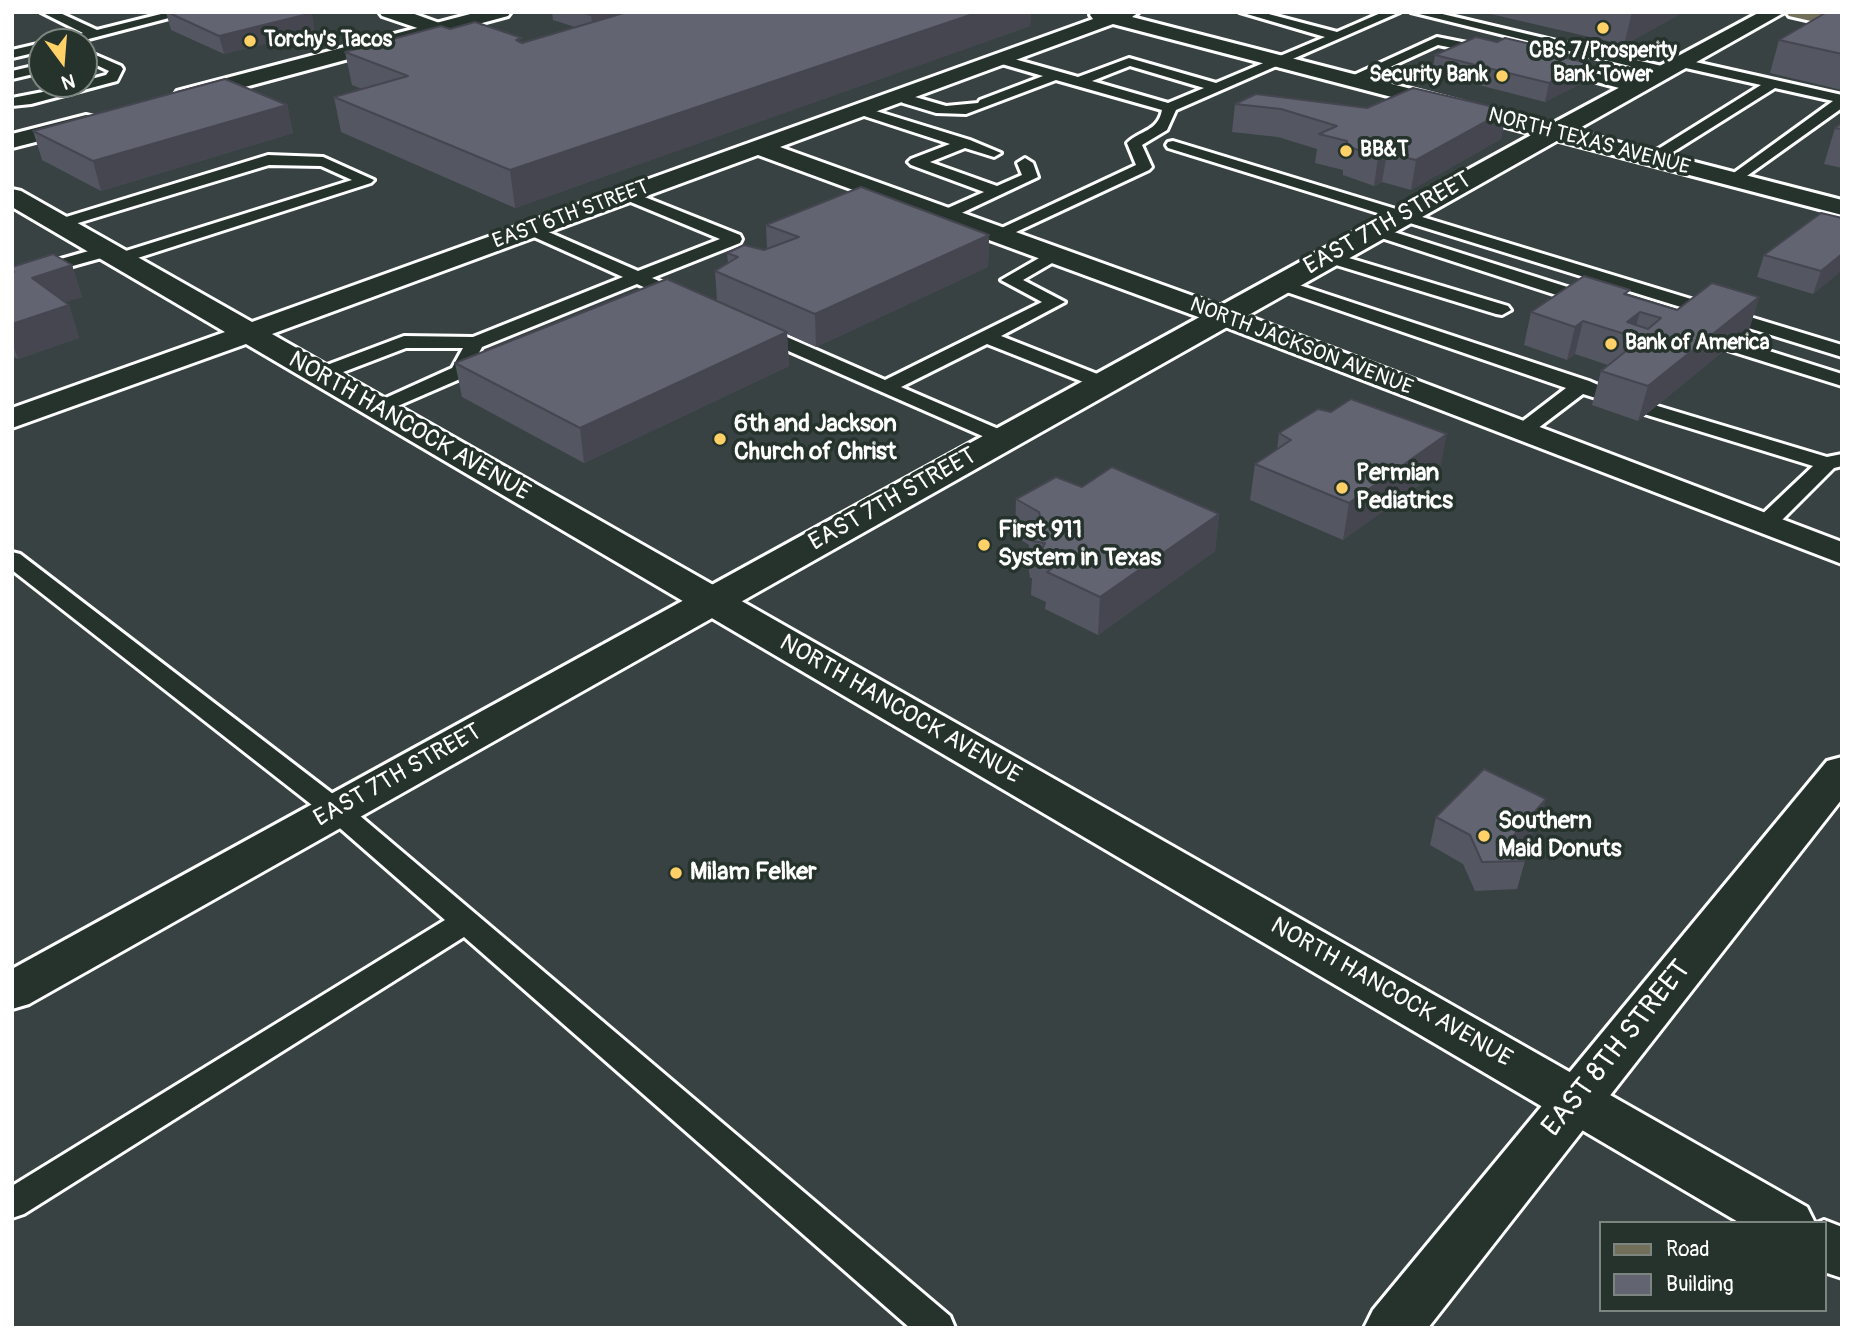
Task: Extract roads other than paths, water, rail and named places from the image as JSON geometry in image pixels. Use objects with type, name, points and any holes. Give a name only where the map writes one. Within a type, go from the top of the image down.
[{"type":"main road","points":[[1796,12],[1842,22]]},
{"type":"street","points":[[389,12],[435,37]]},
{"type":"street","points":[[159,103],[412,36],[435,37],[501,12]]},
{"type":"street","name":"EAST 7TH STREET","points":[[12,991],[1389,223],[1775,12]]},
{"type":"street","name":"EAST 6TH STREET","points":[[12,419],[757,147],[863,111],[1111,14]]},
{"type":"street","name":"NORTH TEXAS AVENUE","points":[[1111,14],[1280,62],[1842,208]]},
{"type":"street","points":[[12,141],[106,117]]},
{"type":"street","name":"NORTH JACKSON AVENUE","points":[[757,147],[1222,317],[1842,554]]},
{"type":"street","name":"NORTH HANCOCK AVENUE","points":[[12,196],[1785,1221]]},
{"type":"street","name":"EAST 8TH STREET","points":[[1393,1328],[1577,1099],[1834,791]]},
{"type":"street","points":[[1826,1245],[1842,1254]]},
{"type":"lane","points":[[47,12],[82,28]]},
{"type":"lane","points":[[98,34],[186,12]]},
{"type":"lane","points":[[1246,12],[1338,36]]},
{"type":"lane","points":[[1000,59],[1168,108],[1394,12]]},
{"type":"lane","points":[[1417,12],[1842,100]]},
{"type":"lane","points":[[64,20],[86,15]]},
{"type":"lane","points":[[1350,80],[1437,41],[1501,56]]},
{"type":"lane","points":[[333,58],[355,66]]},
{"type":"lane","points":[[98,61],[116,69],[112,78],[98,82]]},
{"type":"lane","points":[[1078,82],[1129,62],[1218,88]]},
{"type":"lane","points":[[1543,66],[1634,88]]},
{"type":"lane","points":[[898,96],[936,110],[949,111],[981,105],[1056,75]]},
{"type":"lane","points":[[1651,159],[1772,84]]},
{"type":"lane","points":[[12,102],[38,98]]},
{"type":"lane","points":[[1732,180],[1842,100]]},
{"type":"lane","points":[[999,235],[1144,167],[1134,143],[1163,131],[1168,122],[1168,108]]},
{"type":"lane","points":[[863,111],[994,153]]},
{"type":"lane","points":[[965,143],[916,162],[997,191]]},
{"type":"lane","points":[[1172,145],[1606,305]]},
{"type":"lane","points":[[12,278],[113,255],[366,180],[323,162],[268,160],[59,223]]},
{"type":"lane","points":[[945,215],[1030,177],[1025,163]]},
{"type":"lane","points":[[318,375],[404,342],[475,343],[734,239],[627,195]]},
{"type":"lane","points":[[1389,223],[1842,351]]},
{"type":"lane","points":[[531,230],[700,306]]},
{"type":"lane","points":[[885,387],[1056,302],[1010,280],[1053,255]]},
{"type":"lane","points":[[1329,257],[1502,310]]},
{"type":"lane","points":[[1280,284],[1605,395]]},
{"type":"lane","points":[[737,322],[1003,438]]},
{"type":"lane","points":[[986,337],[1103,383]]},
{"type":"lane","points":[[377,409],[460,372],[475,343]]},
{"type":"lane","points":[[1731,345],[1842,380]]},
{"type":"lane","points":[[1522,431],[1582,385]]},
{"type":"lane","points":[[1651,410],[1835,462]]},
{"type":"lane","points":[[1765,524],[1835,462]]},
{"type":"lane","points":[[12,559],[336,810],[937,1328]]},
{"type":"lane","points":[[12,1204],[465,922]]},
{"type":"place","name":"CBS 7/Prosperity Bank Tower","points":[[1603,28]]},
{"type":"place","name":"Torchy's Tacos","points":[[250,41]]},
{"type":"place","name":"Security Bank","points":[[1502,76]]},
{"type":"place","name":"BB&T","points":[[1346,151]]},
{"type":"place","name":"Bank of America","points":[[1611,344]]},
{"type":"place","name":"6th and Jackson Church of Christ","points":[[720,439]]},
{"type":"place","name":"Permian Pediatrics","points":[[1342,488]]},
{"type":"place","name":"First 911 System in Texas","points":[[984,545]]},
{"type":"place","name":"Southern Maid Donuts","points":[[1484,836]]},
{"type":"place","name":"Milam Felker","points":[[676,873]]}]
